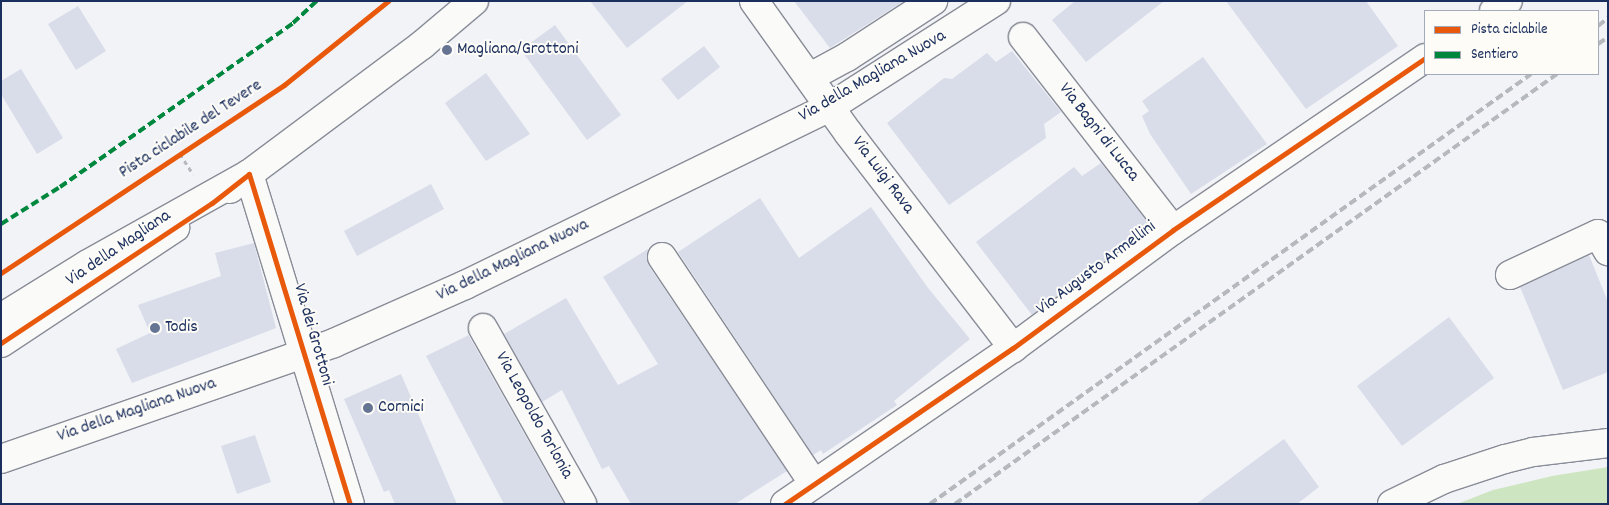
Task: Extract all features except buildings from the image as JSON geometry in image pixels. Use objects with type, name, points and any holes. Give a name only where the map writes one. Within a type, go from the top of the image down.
[{"type":"street","name":"Via della Magliana","points":[[1,343],[212,203],[422,45],[474,1]]},
{"type":"street","name":"Via Luigi Rava","points":[[754,1],[830,106],[1013,348]]},
{"type":"street","name":"Via della Magliana Nuova","points":[[810,77],[848,57],[933,1]]},
{"type":"street","name":"Via della Magliana Nuova","points":[[1,459],[304,353],[465,285],[830,106],[996,1]]},
{"type":"street","points":[[1495,10],[1508,1]]},
{"type":"street","name":"Via Bagni di Lucca","points":[[1023,37],[1173,230]]},
{"type":"street","name":"Via Augusto Armellini","points":[[785,504],[1013,348],[1173,230],[1424,59]]},
{"type":"street","name":"Via della Magliana","points":[[1,318],[88,264],[249,174]]},
{"type":"street","name":"Via dei Grottoni","points":[[249,174],[350,504]]},
{"type":"street","points":[[1510,275],[1598,234],[1608,251]]},
{"type":"street","points":[[662,257],[814,484]]},
{"type":"street","name":"Via Leopoldo Torlonia","points":[[483,328],[582,504]]},
{"type":"street","points":[[1392,504],[1437,482],[1504,459],[1533,452],[1608,443]]},
{"type":"green space","points":[[1608,467],[1608,504],[1457,504],[1493,490],[1552,476]]},
{"type":"railway","points":[[1599,25],[1608,18]]},
{"type":"railway","points":[[1599,43],[1608,37]]},
{"type":"railway","points":[[930,504],[1530,75]]},
{"type":"railway","points":[[955,504],[1556,75]]},
{"type":"marked path","points":[[1,224],[60,187],[293,23],[317,1]]},
{"type":"cycle path","name":"Pista ciclabile del Tevere","points":[[1,273],[284,85],[388,1]]},
{"type":"cycle path","points":[[785,504],[1013,348],[1173,230],[1424,59]]},
{"type":"cycle path","points":[[1,343],[212,203],[249,174],[350,504]]},
{"type":"place","name":"Magliana/Grottoni","points":[[447,50]]},
{"type":"place","name":"Todis","points":[[155,328]]},
{"type":"place","name":"Cornici","points":[[368,408]]}]
